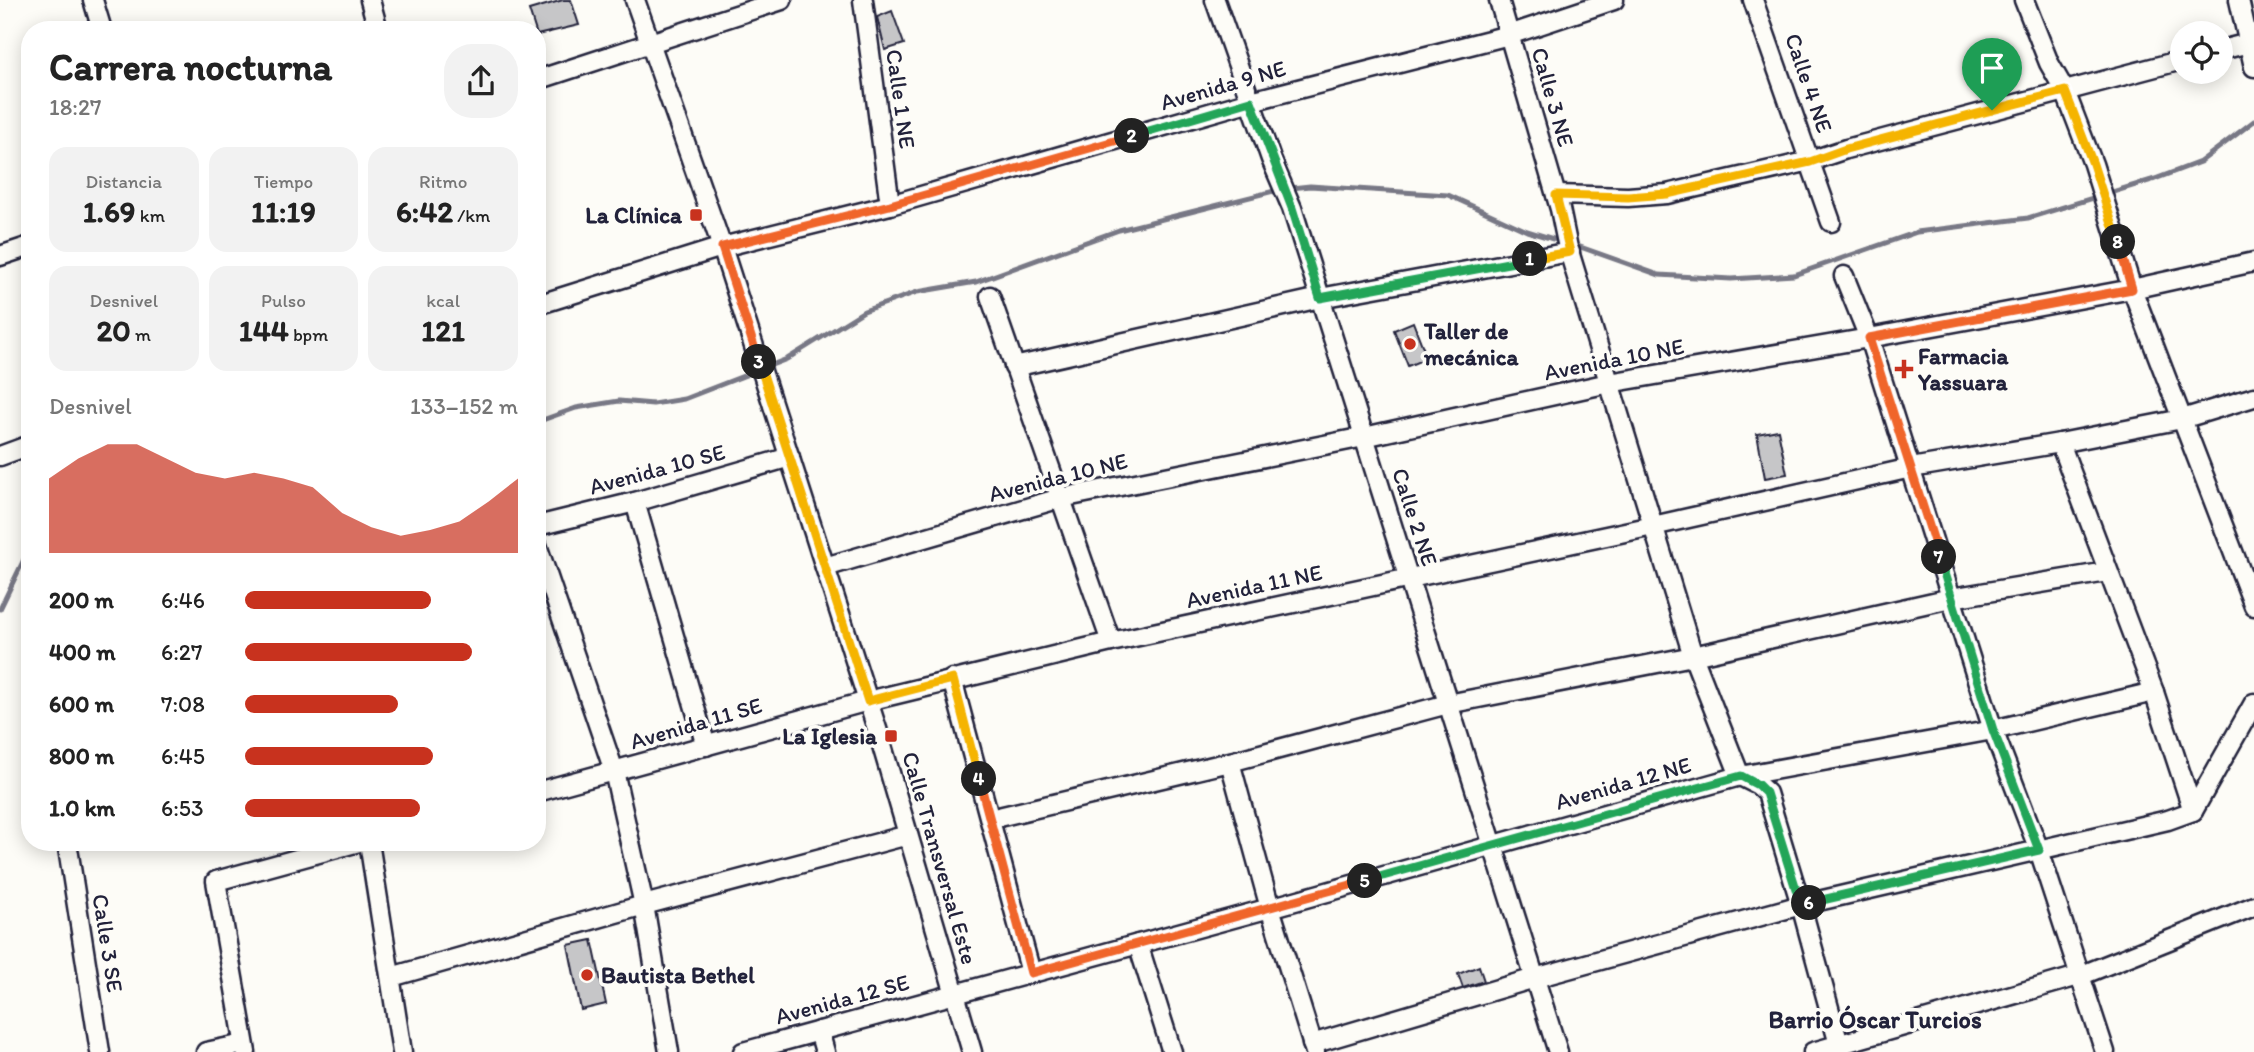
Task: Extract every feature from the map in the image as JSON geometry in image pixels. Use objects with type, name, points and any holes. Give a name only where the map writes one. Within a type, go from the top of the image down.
[{"type":"street","points":[[93,0],[99,21]]},
{"type":"street","points":[[370,0],[376,21]]},
{"type":"street","points":[[635,0],[722,247]]},
{"type":"street","points":[[546,77],[782,0]]},
{"type":"street","name":"Calle 1 NE","points":[[863,0],[890,205]]},
{"type":"street","name":"Calle 2 NE","points":[[1214,0],[1292,208],[1558,1052]]},
{"type":"street","name":"Calle 3 NE","points":[[1499,0],[1558,202],[1569,250],[1693,656],[1741,776]]},
{"type":"street","name":"Avenida 9 NE","points":[[546,302],[722,247],[890,205],[1251,101],[1509,35],[1614,0]]},
{"type":"street","name":"Calle 4 NE","points":[[1754,0],[1831,222]]},
{"type":"street","points":[[2024,0],[2049,63],[2065,91],[2093,164],[2132,289],[2254,606]]},
{"type":"street","points":[[2239,0],[2254,67]]},
{"type":"street","points":[[2233,47],[2249,43]]},
{"type":"street","points":[[1558,202],[1667,194],[1810,162],[1846,149],[2170,63]]},
{"type":"street","name":"Calle Transversal Este","points":[[722,247],[868,701],[972,1052]]},
{"type":"street","points":[[0,256],[21,249]]},
{"type":"street","points":[[1014,367],[1320,298],[1569,250]]},
{"type":"street","name":"Avenida 10 NE","points":[[825,567],[1060,498],[1364,437],[1609,383],[2132,289],[2254,262]]},
{"type":"street","points":[[1844,276],[1869,338],[1993,730],[2039,850],[2105,1052]]},
{"type":"street","points":[[990,296],[1111,642]]},
{"type":"street","points":[[1653,526],[1911,468],[2182,419],[2254,397]]},
{"type":"street","points":[[2060,443],[2154,692],[2193,811]]},
{"type":"street","points":[[0,456],[21,448]]},
{"type":"street","name":"Avenida 10 SE","points":[[546,524],[635,502],[790,457]]},
{"type":"street","points":[[635,502],[706,746]]},
{"type":"street","name":"Avenida 11 NE","points":[[868,701],[1111,642],[1653,526]]},
{"type":"street","points":[[546,571],[614,771],[644,905],[669,1052]]},
{"type":"street","points":[[990,819],[1230,762],[1448,704],[1693,656],[1951,597],[2107,572]]},
{"type":"street","points":[[953,679],[1031,973]]},
{"type":"street","name":"Avenida 12 NE","points":[[954,994],[1741,776],[1993,730],[2154,692]]},
{"type":"street","name":"Avenida 11 SE","points":[[546,790],[868,701]]},
{"type":"street","points":[[1230,762],[1270,908],[1314,1048],[1535,978],[1801,905],[2168,820],[2193,811],[2254,703]]},
{"type":"street","points":[[1741,776],[1758,785],[1766,793],[1801,905],[1840,1048]]},
{"type":"street","points":[[391,976],[908,835]]},
{"type":"street","name":"Calle 3 SE","points":[[68,851],[100,1052]]},
{"type":"street","points":[[206,1052],[245,1048],[216,881],[302,851]]},
{"type":"street","points":[[370,851],[402,1052]]},
{"type":"street","points":[[1813,1052],[1840,1048],[2082,975],[2254,906]]},
{"type":"street","points":[[1138,944],[1172,1052]]},
{"type":"street","name":"Avenida 12 SE","points":[[743,1052],[954,994]]},
{"type":"street","points":[[819,1031],[825,1052]]},
{"type":"building","points":[[571,0],[579,25],[546,33],[546,21],[533,21],[529,10]]},
{"type":"building","points":[[892,11],[904,44],[885,50],[877,17]]},
{"type":"building","name":"Taller de mecánica","points":[[1413,322],[1427,358],[1408,366],[1394,330]]},
{"type":"building","points":[[1778,430],[1787,474],[1765,478],[1757,434]]},
{"type":"building","name":"Bautista Bethel","points":[[592,940],[606,1004],[581,1010],[568,945]]},
{"type":"building","points":[[1479,966],[1484,981],[1463,988],[1458,974]]},
{"type":"waterway","points":[[1572,244],[1659,275],[1731,279],[1794,275],[1917,232],[2028,218],[2155,179],[2200,162],[2254,121]]},
{"type":"waterway","points":[[546,419],[576,408],[619,401],[653,404],[684,399],[787,359],[864,311],[917,292],[976,282],[1119,230],[1282,189],[1310,186],[1448,195],[1527,231],[1563,242]]},
{"type":"waterway","points":[[0,609],[21,566]]},
{"type":"place","name":"La Clínica","points":[[696,215]]},
{"type":"place","name":"Taller de mecánica","points":[[1410,344]]},
{"type":"place","name":"Farmacia Yassuara","points":[[1904,369]]},
{"type":"place","name":"La Iglesia","points":[[891,736]]},
{"type":"place","name":"Bautista Bethel","points":[[587,975]]},
{"type":"district","name":"Barrio Óscar Turcios","points":[[1875,1020]]},
{"type":"route","points":[[2065,91],[2111,216],[2132,289],[1869,338],[1993,730],[2039,850],[1801,905],[1766,793],[1758,785],[1741,776],[1031,973],[953,679],[868,701],[722,247],[890,205],[1251,101],[1292,208],[1320,298],[1570,252],[1556,195],[1628,197],[1667,194],[1810,162],[1846,149],[1992,110],[2065,91]]}]
